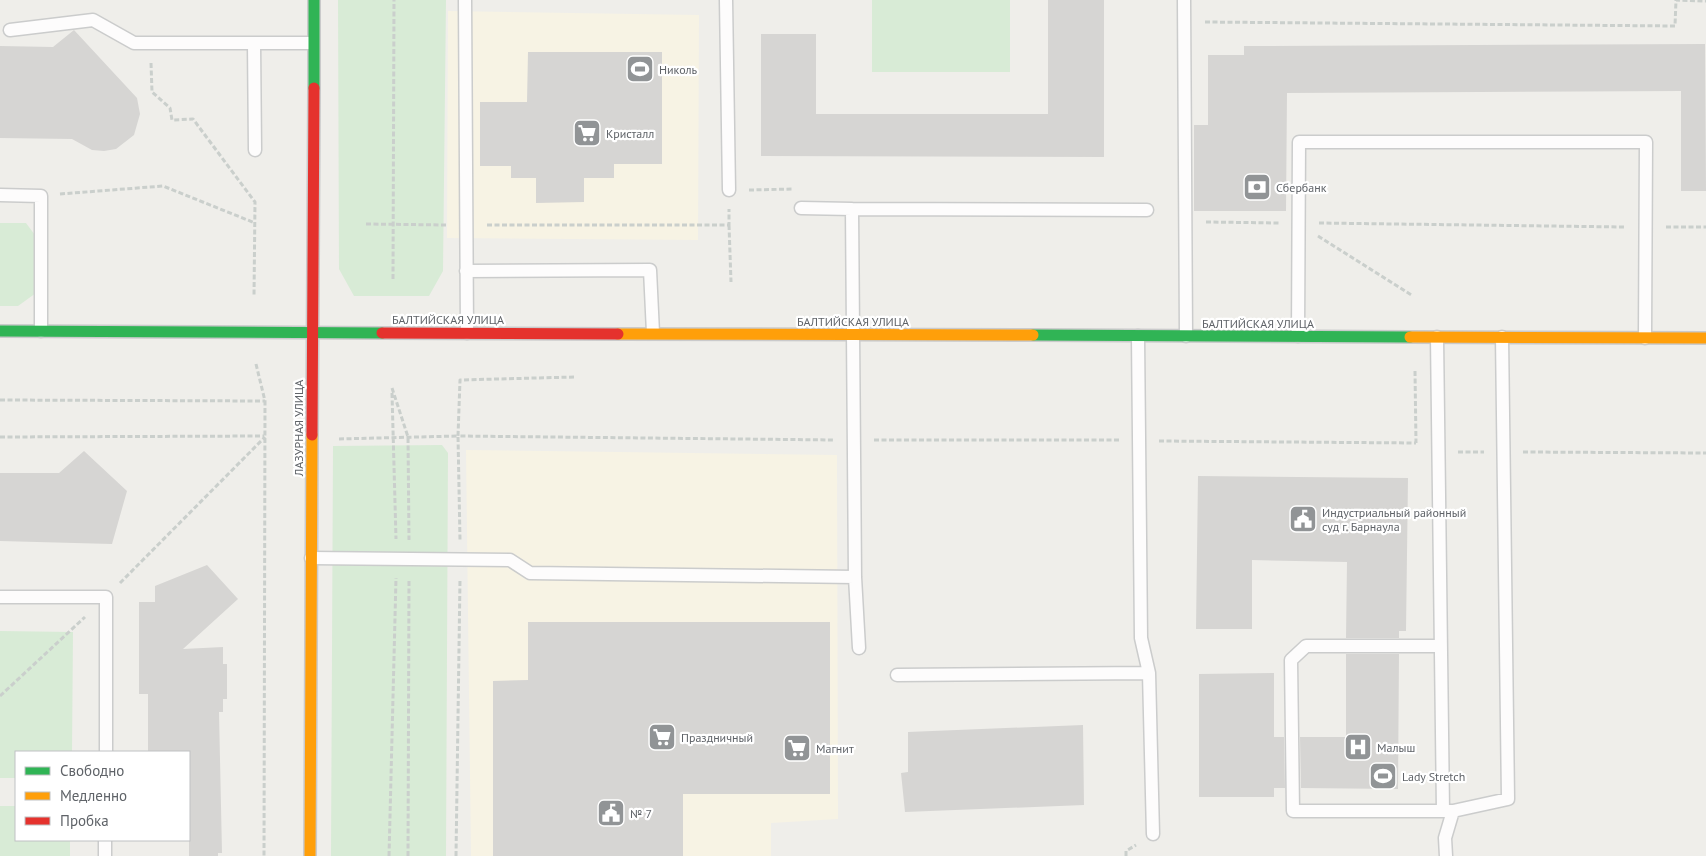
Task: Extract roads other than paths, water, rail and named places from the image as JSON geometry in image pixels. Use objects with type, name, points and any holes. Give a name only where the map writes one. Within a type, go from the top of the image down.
[{"type":"main road","name":"ЛАЗУРНАЯ УЛИЦА","points":[[310,856],[314,0]]},
{"type":"main road","name":"БАЛТИЙСКАЯ УЛИЦА","points":[[0,331],[1706,338]]},
{"type":"lane","points":[[465,0],[467,333]]},
{"type":"lane","points":[[726,0],[728,190]]},
{"type":"lane","points":[[1184,0],[1186,336]]},
{"type":"lane","points":[[10,30],[93,20],[134,43],[313,42]]},
{"type":"lane","points":[[254,43],[255,150]]},
{"type":"lane","points":[[1298,336],[1299,142],[1646,142],[1645,338]]},
{"type":"lane","points":[[0,195],[41,196],[41,331]]},
{"type":"lane","points":[[800,208],[1147,210]]},
{"type":"lane","points":[[852,209],[855,577],[859,648]]},
{"type":"lane","points":[[466,271],[650,270],[653,333]]},
{"type":"lane","points":[[1138,336],[1141,638],[1149,673],[1153,834]]},
{"type":"lane","points":[[1437,337],[1440,646],[1448,811],[1445,838],[1446,856]]},
{"type":"lane","points":[[1440,646],[1306,646],[1291,660],[1293,811],[1448,811],[1508,799],[1502,338]]},
{"type":"lane","points":[[311,558],[510,560],[530,573],[855,577]]},
{"type":"lane","points":[[0,597],[106,597],[106,751]]},
{"type":"lane","points":[[897,674],[1149,673]]},
{"type":"lane","points":[[105,856],[106,841]]},
{"type":"place","name":"Николь","points":[[640,69]]},
{"type":"place","name":"Кристалл","points":[[587,133]]},
{"type":"place","name":"Сбербанк","points":[[1257,187]]},
{"type":"place","name":"Индустриальный районный суд г. Барнаула","points":[[1303,519]]},
{"type":"place","name":"Праздничный","points":[[662,737]]},
{"type":"place","name":"Малыш","points":[[1358,747]]},
{"type":"place","name":"Магнит","points":[[797,748]]},
{"type":"place","name":"Lady Stretch","points":[[1383,776]]},
{"type":"place","name":"№ 7","points":[[611,813]]}]
